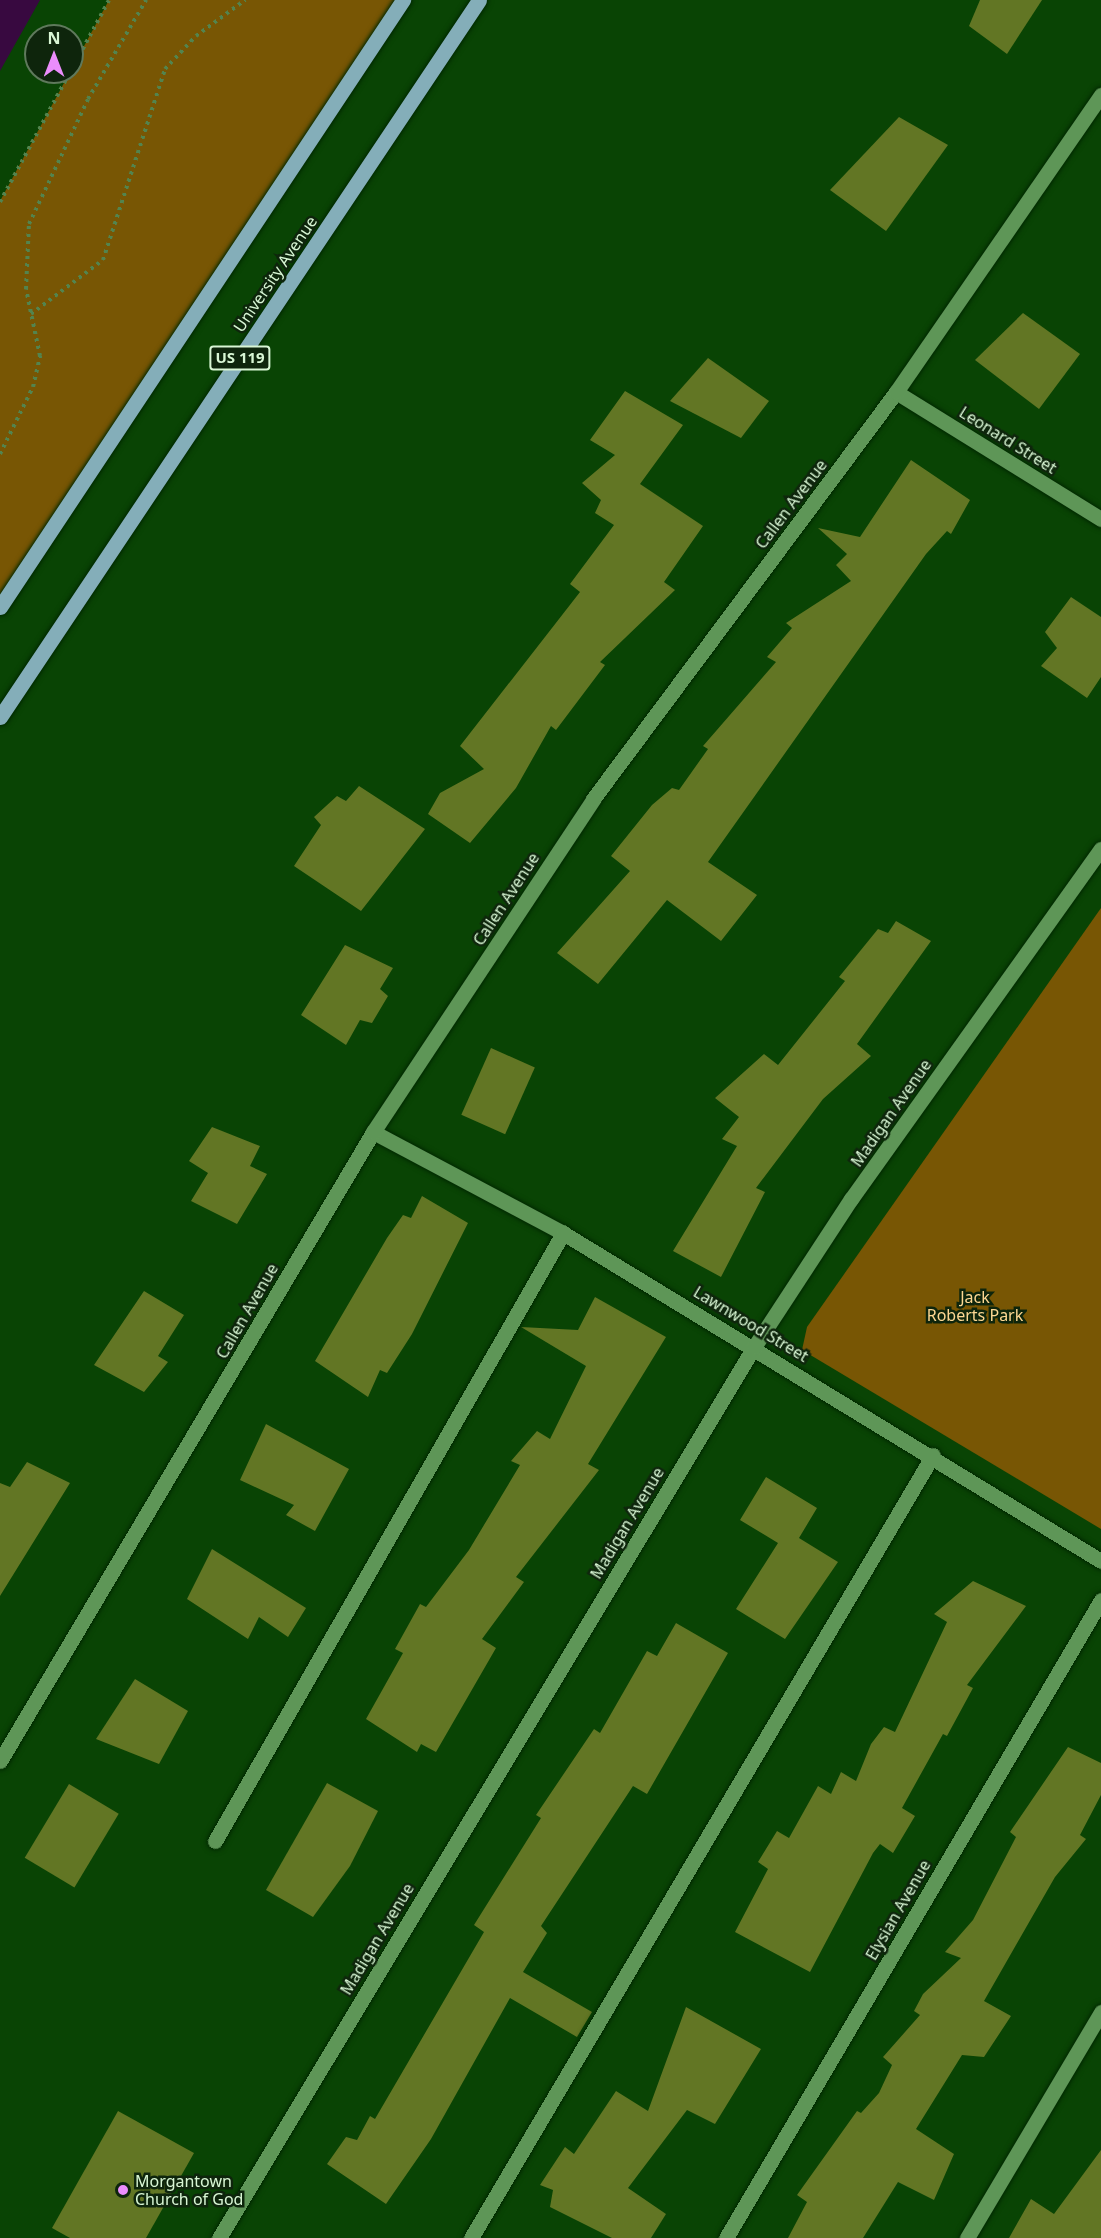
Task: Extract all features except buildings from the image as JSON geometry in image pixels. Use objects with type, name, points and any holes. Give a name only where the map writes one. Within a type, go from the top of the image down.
[{"type":"main road","points":[[0,607],[403,0]]},
{"type":"main road","name":"University Avenue","points":[[0,717],[479,0]]},
{"type":"street","name":"Callen Avenue","points":[[0,1761],[373,1132],[593,800],[896,392],[1101,95]]},
{"type":"street","name":"Leonard Street","points":[[896,392],[1101,519]]},
{"type":"street","name":"Madigan Avenue","points":[[219,2238],[754,1347],[851,1199],[1101,849]]},
{"type":"street","name":"Lawnwood Street","points":[[373,1132],[563,1233],[933,1455],[1101,1562]]},
{"type":"street","points":[[215,1841],[563,1233]]},
{"type":"street","points":[[471,2238],[933,1455]]},
{"type":"street","name":"Elysian Avenue","points":[[726,2238],[1101,1600]]},
{"type":"street","points":[[967,2238],[1101,2012]]},
{"type":"path","points":[[84,46],[109,0]]},
{"type":"path","points":[[0,454],[33,387],[40,356],[31,314],[24,255],[29,224],[88,99],[146,0]]},
{"type":"path","points":[[31,314],[103,260],[165,69],[196,36],[245,0]]},
{"type":"path","points":[[0,202],[63,84]]},
{"type":"green space","points":[[109,0],[406,0],[0,606],[0,201],[63,84],[84,84],[84,46]]},
{"type":"green space","name":"Jack Roberts Park","points":[[1101,908],[1101,1529],[802,1350],[807,1327]]},
{"type":"shaded area","points":[[0,0],[40,0],[26,24],[24,24],[24,28],[0,71]]},
{"type":"place","name":"Morgantown Church of God","points":[[123,2190]]}]
